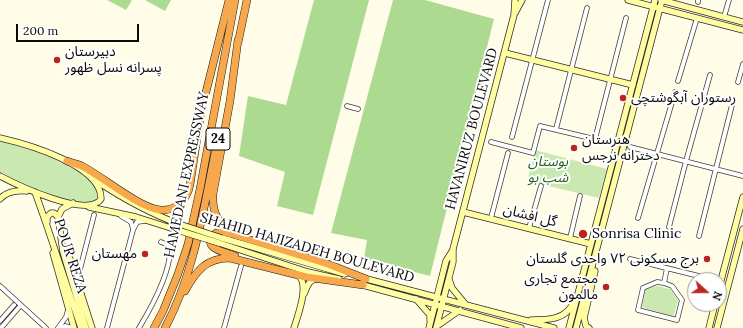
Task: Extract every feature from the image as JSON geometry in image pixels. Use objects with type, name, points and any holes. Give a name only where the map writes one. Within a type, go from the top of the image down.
[{"type":"highway","points":[[67,162],[83,166],[138,201],[153,208],[161,210],[170,209],[184,200],[188,194],[190,185],[201,112],[229,0]]},
{"type":"highway","name":"HAMEDANI EXPRESSWAY","points":[[154,328],[163,311],[178,274],[188,244],[200,189],[235,0]]},
{"type":"highway","name":"HAMEDANI EXPRESSWAY","points":[[166,328],[196,248],[247,0]]},
{"type":"highway","points":[[235,235],[226,230],[220,223],[212,205],[215,180],[230,101],[238,40]]},
{"type":"highway","points":[[224,232],[235,235],[328,264],[365,282],[321,279],[274,268],[214,249],[212,246],[212,239],[216,233],[224,232]]},
{"type":"highway","points":[[171,317],[190,281],[212,260],[230,258],[274,268]]},
{"type":"main road","name":"HAVANIRUZ BOULEVARD","points":[[440,298],[449,278],[453,262],[453,249],[505,53],[514,15],[515,0]]},
{"type":"main road","name":"HAVANIRUZ BOULEVARD","points":[[514,15],[522,0]]},
{"type":"main road","points":[[628,0],[743,30]]},
{"type":"main road","points":[[569,328],[655,0]]},
{"type":"main road","points":[[576,328],[661,0],[743,22]]},
{"type":"main road","points":[[505,53],[633,85]]},
{"type":"main road","name":"SHAHID HAJIZADEH BOULEVARD","points":[[0,138],[38,149],[67,162],[141,208],[157,216],[220,241]]},
{"type":"main road","points":[[82,206],[95,204],[101,199],[98,186],[88,175]]},
{"type":"main road","points":[[0,176],[33,192]]},
{"type":"main road","points":[[0,199],[14,191],[33,192]]},
{"type":"main road","name":"SHAHID HAJIZADEH BOULEVARD","points":[[33,192],[82,206],[136,217],[520,328]]},
{"type":"main road","name":"POUR REZA","points":[[33,192],[47,226],[80,328]]},
{"type":"main road","points":[[721,272],[743,197]]},
{"type":"main road","name":"POUR REZA","points":[[73,203],[62,209],[58,217],[63,252],[86,328]]},
{"type":"main road","name":"گل افشان","points":[[463,212],[591,244]]},
{"type":"main road","points":[[47,226],[47,217],[49,215],[54,213],[58,217]]},
{"type":"main road","points":[[717,328],[743,229]]},
{"type":"main road","points":[[62,241],[70,259],[92,328]]},
{"type":"main road","points":[[53,244],[53,255],[73,328]]},
{"type":"main road","points":[[588,328],[584,318],[593,282],[598,246]]},
{"type":"main road","name":"HAVANIRUZ BOULEVARD","points":[[430,326],[440,298],[446,261],[453,249]]},
{"type":"main road","points":[[296,274],[302,280],[302,300]]},
{"type":"main road","points":[[449,278],[452,288],[466,305]]},
{"type":"main road","points":[[294,328],[309,282],[312,280],[321,279]]},
{"type":"main road","name":"SHAHID HAJIZADEH BOULEVARD","points":[[365,282],[440,298],[554,328]]},
{"type":"main road","points":[[524,320],[559,318],[573,304],[581,284]]},
{"type":"main road","points":[[416,299],[430,315],[430,326]]},
{"type":"main road","name":"HAVANIRUZ BOULEVARD","points":[[436,327],[438,305]]},
{"type":"main road","points":[[436,327],[460,310]]},
{"type":"main road","points":[[709,328],[713,312]]},
{"type":"street","points":[[512,137],[548,0]]},
{"type":"street","points":[[724,17],[729,0]]},
{"type":"street","points":[[556,129],[587,8]]},
{"type":"street","points":[[594,139],[626,18]]},
{"type":"street","points":[[678,81],[697,18]]},
{"type":"street","points":[[738,82],[743,64]]},
{"type":"street","points":[[669,228],[710,75]]},
{"type":"street","points":[[638,218],[675,92]]},
{"type":"street","points":[[699,236],[733,101]]},
{"type":"street","points":[[347,106],[358,109]]},
{"type":"street","points":[[491,142],[533,153],[540,126],[611,143]]},
{"type":"street","points":[[630,147],[686,160],[743,176]]},
{"type":"street","points":[[491,218],[508,153]]},
{"type":"street","points":[[529,228],[541,186]]},
{"type":"street","points":[[570,238],[580,196]]},
{"type":"street","points":[[111,211],[131,222],[133,230]]},
{"type":"street","points":[[77,281],[94,215]]},
{"type":"street","points":[[107,328],[133,230],[137,222],[151,222]]},
{"type":"street","points":[[139,328],[153,301],[167,264],[170,248],[168,245],[161,242]]},
{"type":"street","points":[[630,259],[687,273]]},
{"type":"street","points":[[224,328],[240,266]]},
{"type":"street","points":[[664,283],[667,268]]},
{"type":"street","points":[[657,282],[664,283],[672,286],[682,300],[676,320],[638,310],[643,288],[657,282]]},
{"type":"street","points":[[0,286],[46,328]]},
{"type":"street","points":[[0,321],[14,305]]},
{"type":"street","points":[[1,328],[21,305]]},
{"type":"street","points":[[60,328],[66,317],[68,306]]},
{"type":"street","points":[[60,328],[65,326],[73,328]]},
{"type":"green space","points":[[107,0],[132,0],[126,10]]},
{"type":"green space","points":[[145,0],[171,0],[165,11]]},
{"type":"green space","points":[[314,0],[369,0],[313,215],[277,206],[285,172],[239,156],[248,96],[286,105]]},
{"type":"green space","points":[[393,0],[425,0],[494,19],[430,276],[364,259],[367,240],[331,233]]},
{"type":"green space","points":[[0,141],[40,154],[74,169],[96,186],[98,195],[93,201],[82,202],[68,200],[35,189],[7,176],[0,172]]},
{"type":"green space","name":"بوستان شب بو","points":[[535,150],[607,169],[599,198],[527,181]]},
{"type":"green space","points":[[657,286],[670,289],[678,300],[674,315],[672,316],[644,308],[642,306],[645,290]]},
{"type":"place","name":"دبیرستان پسرانه نسل ظهور","points":[[57,60]]},
{"type":"place","name":"رستوران آبگوشتچی","points":[[623,98]]},
{"type":"place","name":"هنرستان دخترانه نرجس","points":[[574,148]]},
{"type":"place","name":"Sonrisa Clinic","points":[[583,234]]},
{"type":"place","name":"مهستان","points":[[145,254]]},
{"type":"place","name":"برج مسکونی ۷۲ واحدی گلستان","points":[[707,259]]},
{"type":"place","name":"مجتمع تجاری مالمون","points":[[606,287]]}]
